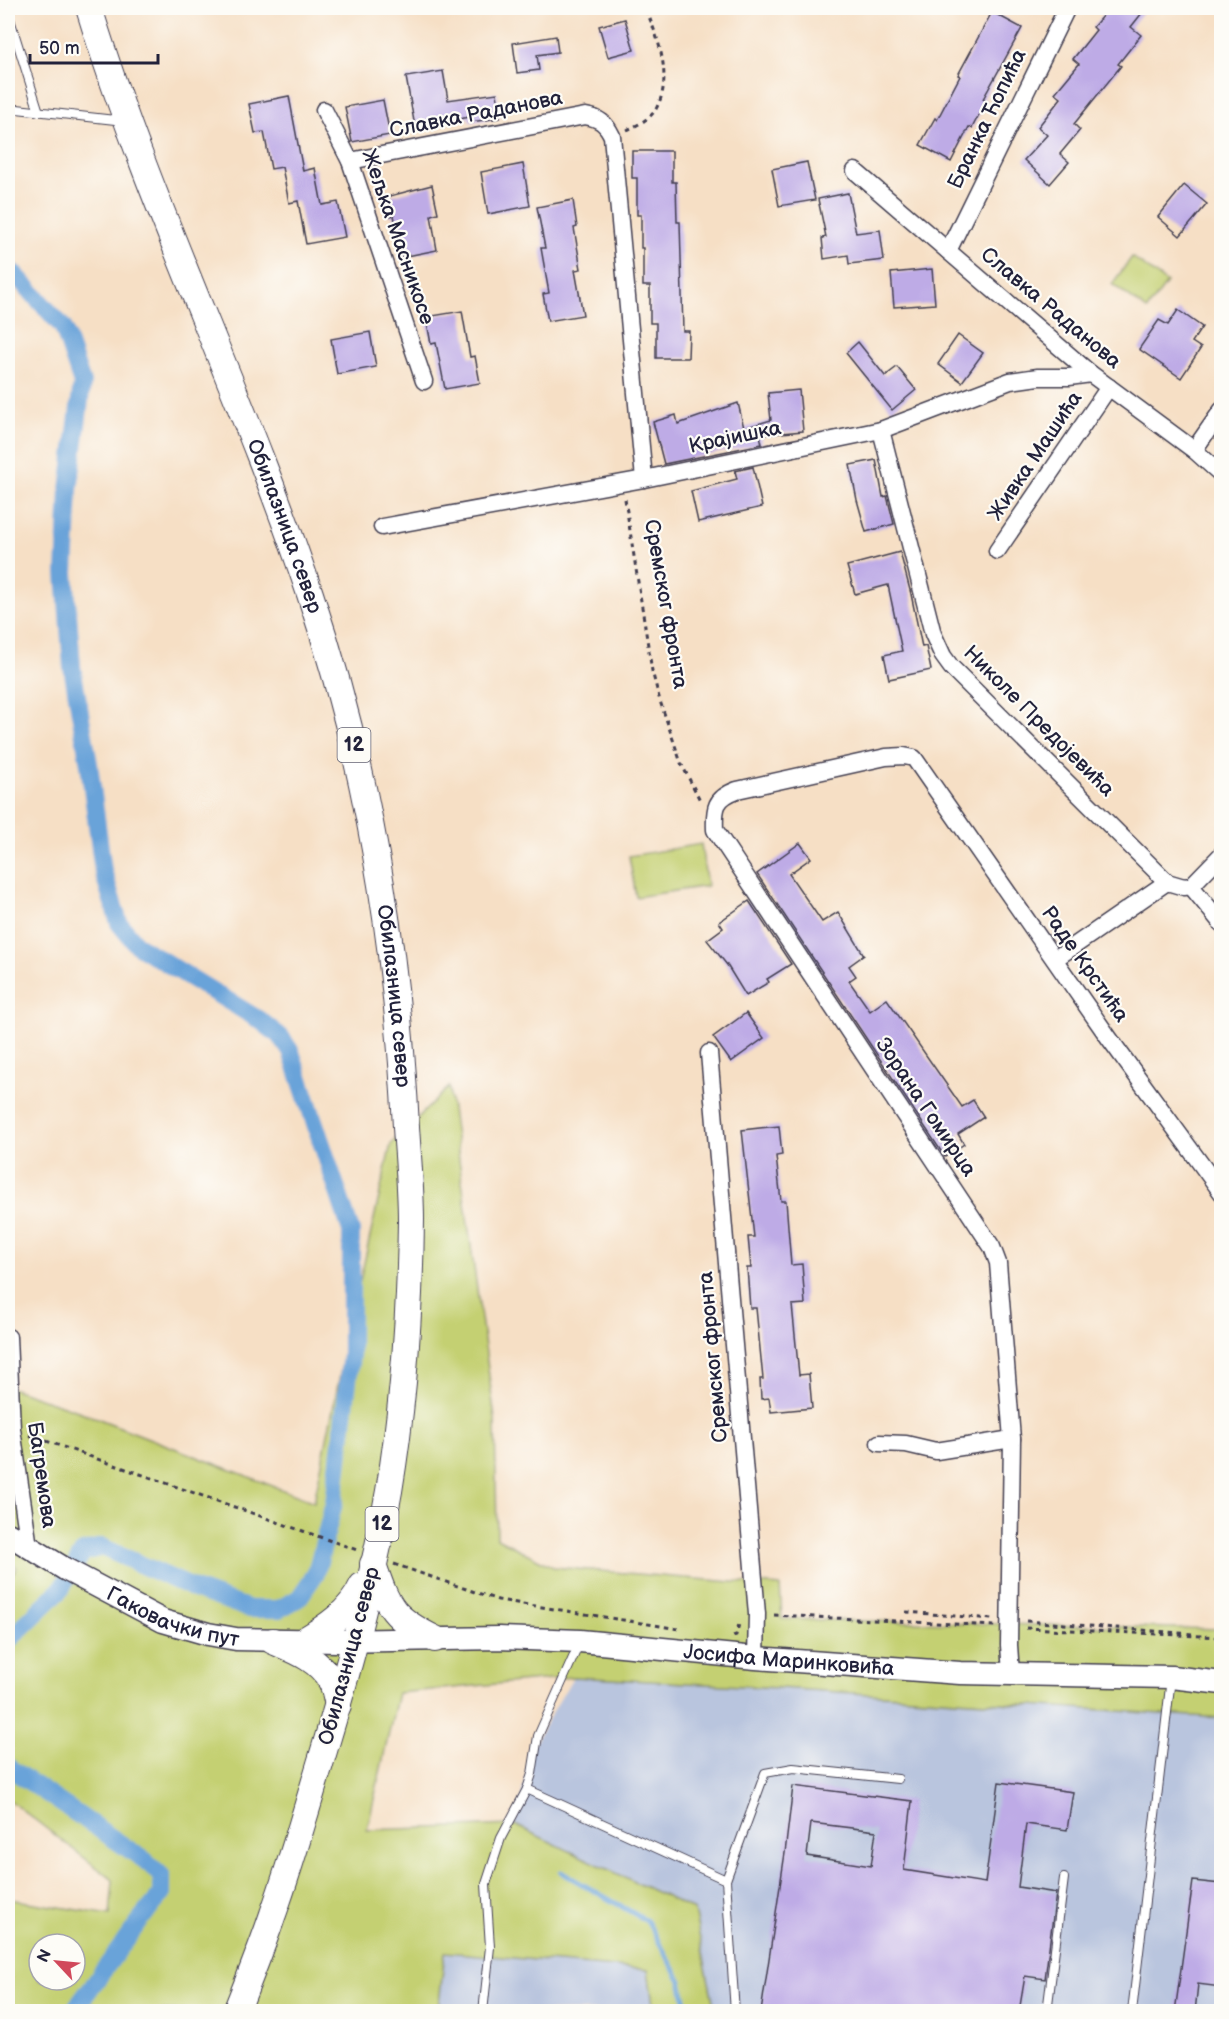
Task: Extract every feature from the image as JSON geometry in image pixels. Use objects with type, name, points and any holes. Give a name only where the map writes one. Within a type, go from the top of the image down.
[{"type":"main road","name":"Обилазница север","points":[[89,8],[111,78],[256,446],[312,598],[351,733],[372,831],[394,962],[403,1059],[411,1216],[408,1330],[401,1404],[389,1489],[374,1561],[338,1705],[274,1912],[236,2012]]},
{"type":"main road","points":[[374,1561],[388,1603],[399,1619],[435,1639]]},
{"type":"main road","points":[[303,1641],[327,1627],[345,1611],[360,1592],[374,1561]]},
{"type":"main road","points":[[273,1641],[300,1653],[319,1666],[331,1682],[338,1705]]},
{"type":"street","name":"Бранка Ћопића","points":[[948,251],[1067,8]]},
{"type":"street","name":"Жељка Масникосе","points":[[324,110],[350,161],[424,381]]},
{"type":"street","name":"Славка Раданова","points":[[350,161],[585,116],[594,117],[610,131]]},
{"type":"street","points":[[610,131],[644,479]]},
{"type":"street","name":"Славка Раданова","points":[[855,171],[1091,374],[1194,450],[1221,475]]},
{"type":"street","name":"Крајишка","points":[[382,527],[644,479],[881,430],[1010,381],[1091,374]]},
{"type":"street","name":"Живка Машића","points":[[997,551],[1109,387]]},
{"type":"street","points":[[1194,450],[1221,410]]},
{"type":"street","name":"Николе Предојевића","points":[[881,430],[933,634],[943,656],[951,667],[1167,882]]},
{"type":"street","name":"Раде Крстића","points":[[715,830],[714,814],[717,804],[724,795],[731,792],[886,757],[914,758],[1109,1038],[1221,1193]]},
{"type":"street","name":"Зорана Гомирца","points":[[715,830],[992,1247],[998,1263],[1012,1439],[1009,1624],[1011,1673]]},
{"type":"street","points":[[1055,959],[1167,882],[1184,887],[1191,886],[1221,854]]},
{"type":"street","points":[[1191,886],[1221,924]]},
{"type":"street","name":"Сремског фронта","points":[[709,1053],[757,1614],[756,1658]]},
{"type":"street","name":"Багремова","points":[[8,1337],[12,1429],[29,1547]]},
{"type":"street","points":[[879,1443],[906,1444],[936,1450],[1012,1439]]},
{"type":"street","name":"Гаковачки пут","points":[[8,1534],[65,1569],[163,1621],[208,1634],[237,1639],[355,1641]]},
{"type":"street","name":"Јосифа Маринковића","points":[[355,1641],[499,1638],[580,1641],[756,1658],[960,1673],[1171,1677],[1221,1683]]},
{"type":"lane","points":[[8,13],[39,112]]},
{"type":"lane","points":[[8,108],[128,121]]},
{"type":"lane","points":[[483,2012],[489,1947],[486,1884],[501,1838],[527,1789],[532,1774],[538,1736],[580,1641]]},
{"type":"lane","points":[[1132,2012],[1171,1677]]},
{"type":"lane","points":[[735,2012],[726,1880],[765,1773],[793,1768],[898,1779]]},
{"type":"lane","points":[[527,1789],[726,1880]]},
{"type":"lane","points":[[1047,2012],[1064,1878]]},
{"type":"path","points":[[610,131],[634,127],[647,119],[657,108],[663,88],[663,63],[645,8]]},
{"type":"path","name":"Сремског фронта","points":[[623,482],[651,660],[660,701],[681,763],[715,830]]},
{"type":"path","points":[[12,1429],[342,1545],[374,1561],[498,1600],[682,1630]]},
{"type":"path","points":[[906,1612],[1009,1624],[1221,1637]]},
{"type":"path","points":[[729,1638],[736,1635],[740,1618],[745,1613],[1009,1624],[1221,1637]]},
{"type":"shaded area","points":[[573,1677],[779,1688],[1221,1718],[1221,2011],[715,2011],[694,1910],[515,1825],[531,1749]]},
{"type":"shaded area","points":[[445,1952],[649,1970],[654,2011],[438,2012]]},
{"type":"green space","points":[[1132,257],[1167,283],[1147,310],[1112,284]]},
{"type":"green space","points":[[701,844],[707,886],[636,897],[629,856]]},
{"type":"green space","points":[[449,1087],[495,1419],[497,1538],[553,1567],[780,1586],[782,1619],[1221,1629],[1221,1718],[779,1688],[573,1677],[398,1693],[367,1830],[515,1825],[694,1910],[715,2011],[654,2011],[648,1970],[445,1952],[438,2011],[8,2011],[8,1899],[110,1915],[113,1880],[8,1799],[8,1582],[17,1567],[8,1560],[8,1387],[81,1412],[314,1502],[352,1316],[391,1144]]},
{"type":"building","points":[[1109,8],[1146,8],[1131,27],[1141,35],[1118,64],[1121,66],[1074,124],[1080,130],[1060,154],[1069,162],[1050,184],[1024,160],[1047,135],[1038,127],[1061,98],[1055,93],[1079,64],[1073,59],[1096,30],[1093,27]]},
{"type":"building","points":[[992,12],[1022,28],[983,99],[986,101],[972,128],[969,127],[951,162],[920,145],[935,118],[937,120]]},
{"type":"building","points":[[625,19],[634,50],[608,57],[599,26]]},
{"type":"building","points":[[556,36],[558,52],[537,55],[539,70],[517,73],[513,43]]},
{"type":"building","points":[[443,71],[448,100],[497,93],[500,118],[470,122],[469,117],[415,127],[406,77]]},
{"type":"building","points":[[289,96],[303,171],[315,168],[322,205],[338,202],[345,237],[306,244],[298,201],[289,203],[282,167],[271,169],[264,132],[255,133],[249,104]]},
{"type":"building","points":[[383,100],[390,135],[352,142],[345,107]]},
{"type":"building","points":[[632,151],[672,151],[672,182],[676,182],[677,222],[680,222],[683,331],[689,331],[688,358],[656,358],[656,323],[650,323],[650,286],[643,286],[641,215],[637,215],[637,178],[632,178]]},
{"type":"building","points":[[807,162],[815,200],[779,206],[772,169]]},
{"type":"building","points":[[523,164],[530,206],[488,214],[481,172]]},
{"type":"building","points":[[432,185],[438,213],[431,215],[437,250],[402,257],[394,215],[390,216],[386,197]]},
{"type":"building","points":[[1184,185],[1207,204],[1180,236],[1158,217]]},
{"type":"building","points":[[848,193],[856,233],[880,230],[884,260],[849,264],[848,255],[824,259],[822,238],[826,237],[818,199]]},
{"type":"building","points":[[573,200],[577,227],[574,228],[581,269],[575,270],[583,315],[548,321],[543,294],[549,293],[541,248],[545,248],[537,207]]},
{"type":"building","points":[[932,269],[935,304],[894,307],[891,273]]},
{"type":"building","points":[[1178,310],[1202,327],[1192,342],[1201,348],[1181,378],[1139,349],[1159,320],[1168,325]]},
{"type":"building","points":[[462,311],[470,357],[475,356],[480,383],[445,389],[436,343],[431,344],[426,317]]},
{"type":"building","points":[[370,332],[376,367],[337,374],[331,339]]},
{"type":"building","points":[[958,335],[983,353],[962,382],[938,364]]},
{"type":"building","points":[[858,342],[885,376],[897,367],[916,390],[892,410],[846,353]]},
{"type":"building","points":[[799,390],[803,431],[760,435],[762,444],[664,464],[653,422],[676,415],[678,424],[738,403],[744,428],[771,420],[768,393]]},
{"type":"building","points":[[876,460],[883,497],[887,496],[894,524],[866,532],[850,465]]},
{"type":"building","points":[[753,467],[762,507],[698,522],[691,491],[737,479],[735,471]]},
{"type":"building","points":[[900,552],[922,647],[926,646],[931,670],[889,679],[884,655],[902,651],[888,585],[855,594],[847,566]]},
{"type":"building","points":[[800,843],[811,858],[789,874],[822,922],[838,912],[864,955],[849,966],[856,976],[849,981],[870,1011],[887,999],[962,1107],[973,1100],[984,1117],[958,1134],[964,1144],[945,1157],[757,874]]},
{"type":"building","points":[[749,901],[791,964],[767,979],[769,982],[746,996],[727,965],[707,940],[723,928],[719,922]]},
{"type":"building","points":[[746,1013],[764,1038],[731,1062],[713,1037]]},
{"type":"building","points":[[779,1126],[782,1155],[776,1156],[781,1201],[786,1201],[791,1265],[802,1264],[805,1304],[792,1305],[799,1375],[809,1374],[812,1408],[771,1412],[769,1398],[761,1399],[760,1379],[763,1379],[756,1308],[750,1308],[747,1268],[751,1268],[748,1237],[754,1237],[742,1130]]},
{"type":"building","points":[[999,1782],[1073,1792],[1067,1830],[1026,1824],[1018,1887],[1056,1893],[1045,1979],[1025,1976],[1019,2012],[761,2012],[793,1786],[912,1801],[904,1870],[985,1883]],"holes":[[[811,1823],[876,1831],[871,1866],[807,1856]]]},
{"type":"building","points":[[1193,1881],[1221,1884],[1221,1987],[1198,1984],[1195,2012],[1175,2012]]},
{"type":"waterway","points":[[8,270],[15,274],[63,327],[82,383],[69,490],[65,573],[72,667],[89,764],[103,871],[119,923],[137,945],[261,1021],[281,1037],[291,1052],[351,1231],[351,1355],[334,1503],[316,1573],[299,1598],[279,1609],[250,1609],[197,1590],[102,1547],[83,1552],[61,1589],[8,1641]]},
{"type":"waterway","points":[[8,1767],[146,1861],[162,1876],[162,1894],[73,2012]]},
{"type":"waterway","points":[[561,1872],[647,1921],[681,1981],[688,2012]]}]
